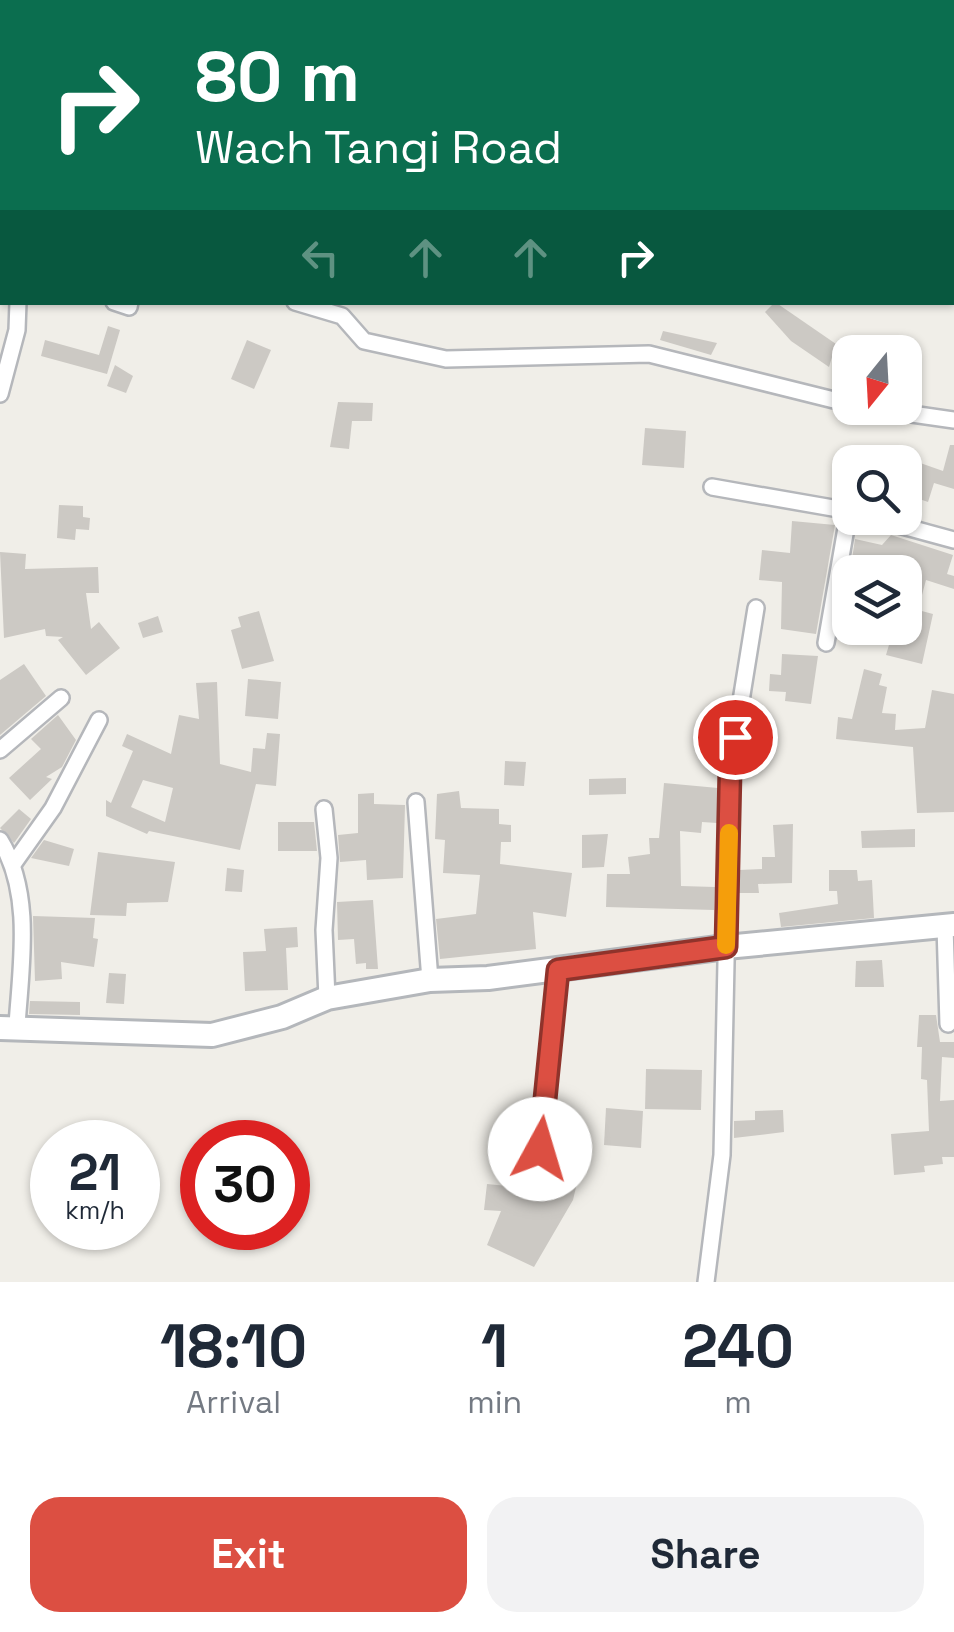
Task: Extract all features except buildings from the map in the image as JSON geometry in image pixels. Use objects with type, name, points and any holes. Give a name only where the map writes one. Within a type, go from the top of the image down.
[{"type":"main road","points":[[8,1027],[212,1035],[282,1017],[327,998],[430,980],[558,970],[726,947],[950,926]]},
{"type":"street","points":[[0,394],[17,330],[18,305]]},
{"type":"street","points":[[305,305],[342,316],[364,341],[446,359],[649,354],[832,400]]},
{"type":"street","points":[[922,415],[954,420]]},
{"type":"street","points":[[712,487],[832,508]]},
{"type":"street","points":[[922,531],[954,540]]},
{"type":"street","points":[[826,643],[846,535]]},
{"type":"street","points":[[706,1282],[722,1155],[730,770],[756,608]]},
{"type":"street","points":[[0,750],[61,698]]},
{"type":"street","points":[[14,863],[53,808],[99,720]]},
{"type":"street","points":[[416,802],[430,980]]},
{"type":"street","points":[[324,809],[329,858],[324,930],[327,998]]},
{"type":"street","points":[[0,840],[14,863],[22,940],[8,1027]]},
{"type":"street","points":[[948,1024],[950,926]]},
{"type":"street","points":[[540,1149],[558,970]]},
{"type":"slow traffic","points":[[726,945],[729,833]]},
{"type":"route","points":[[540,1149],[558,970],[726,947],[730,770],[735,737]]}]
